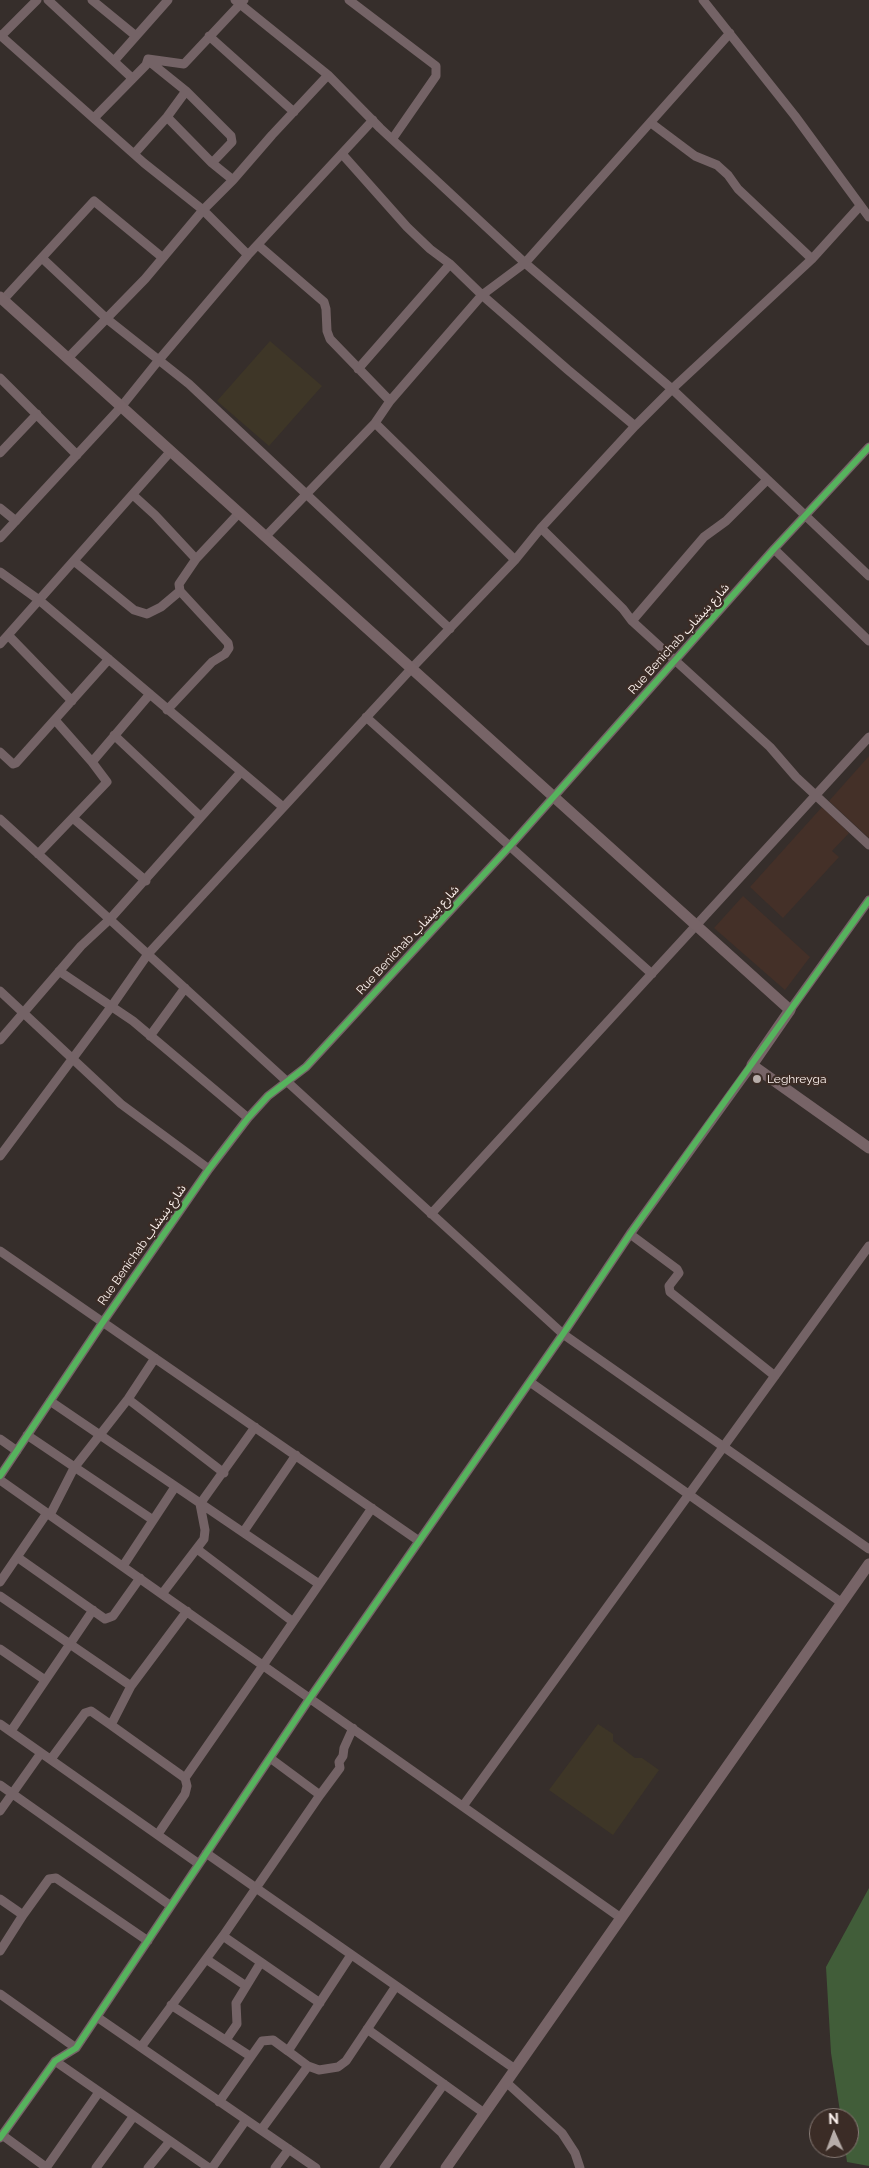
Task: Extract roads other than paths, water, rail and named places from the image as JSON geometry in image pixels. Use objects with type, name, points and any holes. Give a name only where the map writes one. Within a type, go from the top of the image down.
[{"type":"street","points":[[37,0],[1,36],[134,154],[203,210],[248,256]]},
{"type":"street","points":[[48,0],[132,78]]},
{"type":"street","points":[[92,0],[136,36]]},
{"type":"street","points":[[114,61],[168,0]]},
{"type":"street","points":[[349,0],[436,66],[436,76],[393,138]]},
{"type":"street","points":[[703,0],[795,116],[869,217]]},
{"type":"street","points":[[148,59],[184,64],[239,2],[328,76],[525,263],[672,389],[869,576]]},
{"type":"street","points":[[265,537],[375,423],[390,401],[482,295],[525,263],[730,33]]},
{"type":"street","points":[[209,36],[294,112]]},
{"type":"street","points":[[94,118],[146,65],[148,59]]},
{"type":"street","points":[[148,59],[186,91],[232,138],[232,142],[212,163]]},
{"type":"street","points":[[68,358],[107,320],[203,210],[328,76]]},
{"type":"street","points":[[134,154],[167,117],[186,91]]},
{"type":"street","points":[[167,117],[212,163],[233,180]]},
{"type":"street","points":[[0,538],[121,407],[158,360],[248,256],[343,155],[373,120]]},
{"type":"street","points":[[651,123],[695,156],[718,165],[738,189],[812,259]]},
{"type":"street","points":[[343,155],[407,227],[482,295],[635,426]]},
{"type":"street","points":[[163,258],[94,201],[2,299],[790,1010]]},
{"type":"street","points":[[0,1156],[148,954],[366,717],[515,560],[541,528],[635,426],[672,389],[812,259],[860,206]]},
{"type":"street","points":[[258,245],[324,302],[327,331],[330,339],[390,401]]},
{"type":"street","points":[[42,258],[107,320],[189,384],[450,629]]},
{"type":"street","points":[[358,369],[450,264]]},
{"type":"street","points":[[0,378],[77,455]]},
{"type":"street","points":[[0,454],[37,414]]},
{"type":"street","points":[[375,423],[515,560]]},
{"type":"street","name":"Rue Benichab شارع بنيشاب","points":[[0,1476],[103,1322],[209,1169],[248,1118],[268,1096],[306,1067],[510,846],[774,550],[869,447]]},
{"type":"street","points":[[0,644],[171,451]]},
{"type":"street","points":[[632,621],[704,537],[726,521],[768,480]]},
{"type":"street","points":[[133,495],[155,514],[196,559]]},
{"type":"street","points":[[0,508],[16,521]]},
{"type":"street","points":[[167,710],[212,662],[226,654],[229,648],[228,643],[180,591],[180,580],[196,559],[239,513]]},
{"type":"street","points":[[541,528],[623,609],[632,621],[770,747],[796,777],[869,845]]},
{"type":"street","points":[[774,550],[869,641]]},
{"type":"street","points":[[74,561],[134,610],[147,614],[161,607],[180,591]]},
{"type":"street","points":[[0,572],[39,600],[283,808]]},
{"type":"street","points":[[8,635],[72,701]]},
{"type":"street","points":[[0,752],[15,764],[109,659]]},
{"type":"street","points":[[92,762],[150,694]]},
{"type":"street","points":[[366,717],[652,974]]},
{"type":"street","points":[[38,854],[107,782],[55,720]]},
{"type":"street","points":[[114,735],[201,816]]},
{"type":"street","points":[[431,1214],[869,737]]},
{"type":"street","points":[[0,1040],[81,946],[146,881],[241,772]]},
{"type":"street","points":[[73,818],[146,881]]},
{"type":"street","points":[[0,819],[286,1083],[563,1334],[869,1550]]},
{"type":"street","points":[[99,2092],[47,2168],[2,2131],[55,2061],[76,2048],[310,1698],[530,1382],[630,1234],[869,900]]},
{"type":"street","points":[[59,971],[133,1021],[248,1118]]},
{"type":"street","points":[[150,1036],[185,988]]},
{"type":"street","points":[[0,991],[121,1104],[209,1169]]},
{"type":"street","points":[[752,1065],[869,1148]]},
{"type":"street","points":[[630,1234],[677,1269],[679,1273],[669,1286],[670,1292],[775,1376]]},
{"type":"street","points":[[463,1806],[869,1246]]},
{"type":"street","points":[[0,1251],[419,1541]]},
{"type":"street","points":[[0,1582],[48,1514],[74,1468],[128,1399],[155,1358]]},
{"type":"street","points":[[530,1382],[689,1496],[842,1602]]},
{"type":"street","points":[[128,1399],[224,1473]]},
{"type":"street","points":[[50,1401],[174,1487],[244,1531],[319,1584]]},
{"type":"street","points":[[162,1594],[197,1549],[206,1534],[200,1504],[224,1473],[255,1427]]},
{"type":"street","points":[[27,1435],[153,1520]]},
{"type":"street","points":[[0,1439],[17,1451]]},
{"type":"street","points":[[244,1531],[296,1455]]},
{"type":"street","points":[[0,1480],[621,1918]]},
{"type":"street","points":[[123,1566],[174,1487]]},
{"type":"street","points":[[185,1778],[372,1508]]},
{"type":"street","points":[[197,1549],[292,1621]]},
{"type":"street","points":[[17,1557],[106,1619],[111,1618],[140,1578]]},
{"type":"street","points":[[446,2168],[869,1564]]},
{"type":"street","points":[[0,1596],[131,1686]]},
{"type":"street","points":[[11,1731],[92,1610]]},
{"type":"street","points":[[111,1725],[131,1686],[186,1611]]},
{"type":"street","points":[[0,1649],[45,1680]]},
{"type":"street","points":[[51,1760],[85,1713],[91,1711],[185,1778],[187,1786],[185,1794],[158,1834]]},
{"type":"street","points":[[0,1724],[199,1864]]},
{"type":"street","points":[[141,2047],[223,1936],[340,1768],[339,1762],[353,1728]]},
{"type":"street","points":[[0,1812],[41,1752]]},
{"type":"street","points":[[270,1758],[320,1795]]},
{"type":"street","points":[[0,1785],[171,1906]]},
{"type":"street","points":[[206,1853],[515,2069]]},
{"type":"street","points":[[0,1951],[49,1879],[56,1878],[148,1941]]},
{"type":"street","points":[[0,1899],[23,1915]]},
{"type":"street","points":[[223,1936],[320,2003]]},
{"type":"street","points":[[288,2051],[351,1954]]},
{"type":"street","points":[[206,1958],[246,1986]]},
{"type":"street","points":[[226,2040],[237,2024],[236,2003],[261,1962]]},
{"type":"street","points":[[220,2102],[262,2040],[273,2040],[308,2066],[319,2070],[338,2067],[346,2061],[396,1986]]},
{"type":"street","points":[[0,1994],[76,2048]]},
{"type":"street","points":[[171,2005],[250,2056]]},
{"type":"street","points":[[97,2017],[316,2168]]},
{"type":"street","points":[[367,2030],[484,2113]]},
{"type":"street","points":[[55,2061],[211,2168],[246,2120]]},
{"type":"street","points":[[261,2130],[308,2066]]},
{"type":"street","points":[[506,2082],[562,2133],[575,2153],[580,2168]]},
{"type":"street","points":[[384,2168],[444,2084]]},
{"type":"street","points":[[96,2168],[134,2116]]},
{"type":"street","points":[[148,2168],[170,2141]]},
{"type":"street","points":[[276,2168],[289,2149]]},
{"type":"place","name":"Leghreyga","points":[[757,1079]]}]
